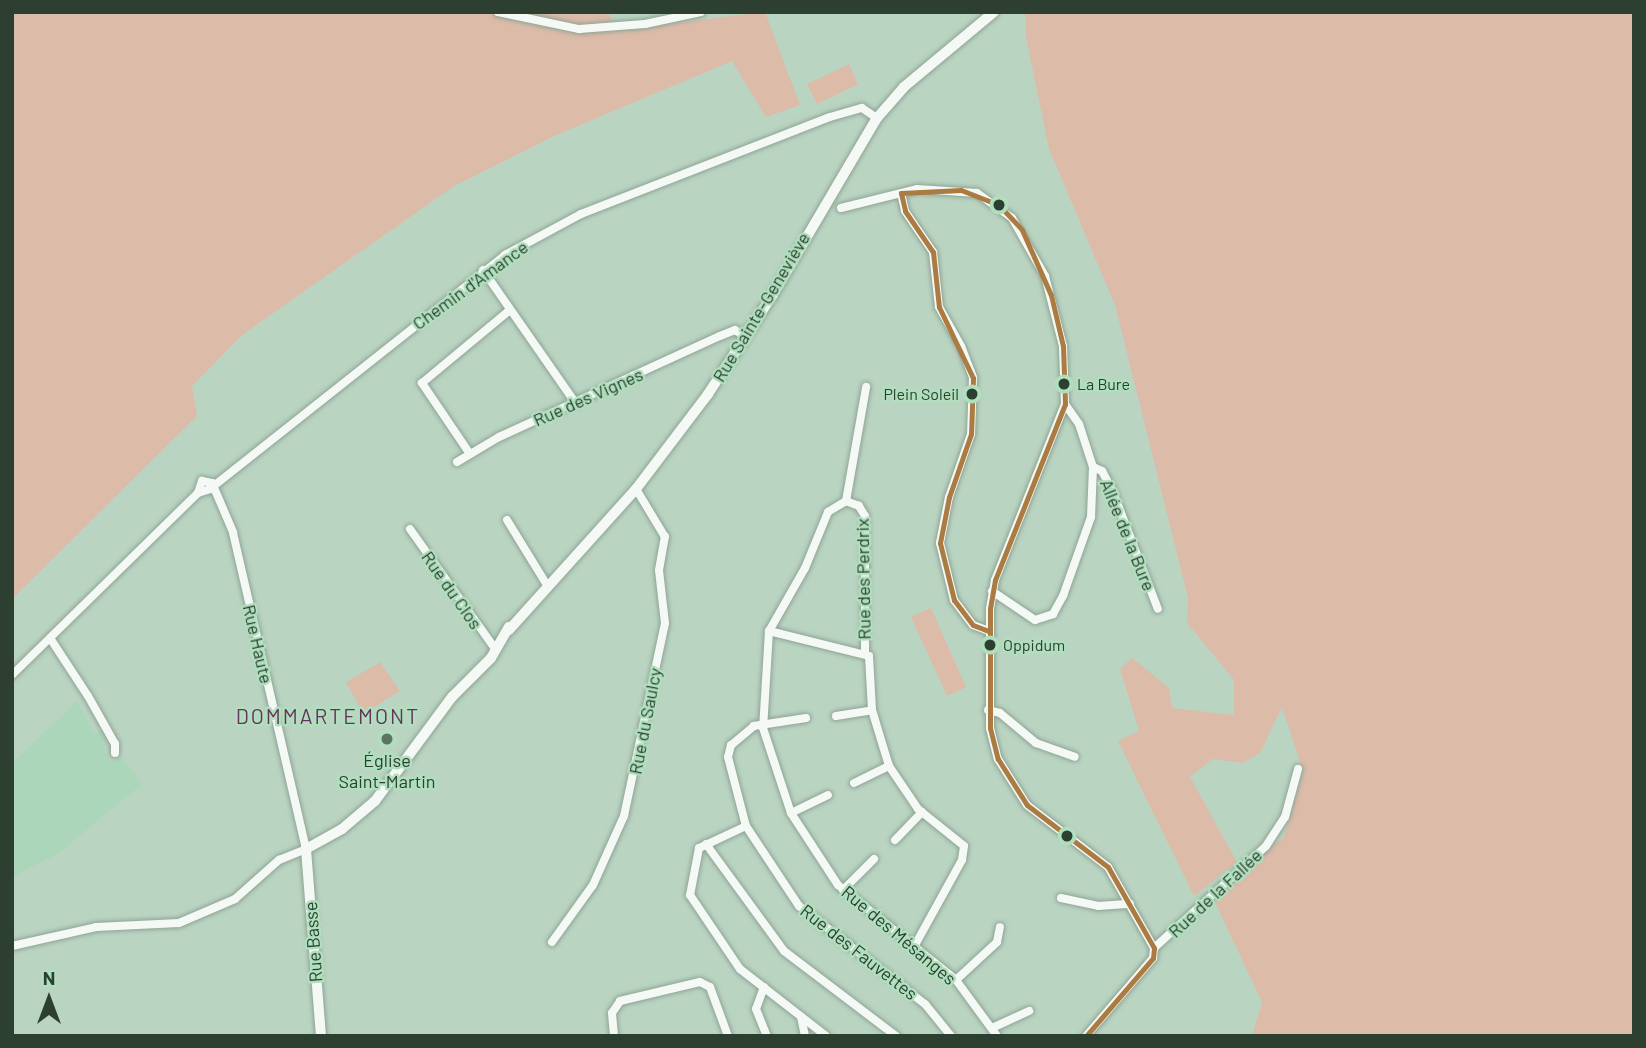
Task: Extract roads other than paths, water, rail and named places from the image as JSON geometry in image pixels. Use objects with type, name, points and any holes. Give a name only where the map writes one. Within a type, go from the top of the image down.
[{"type":"street","points":[[498,12],[579,29],[645,24],[701,12]]},
{"type":"street","name":"Rue Sainte-Geneviève","points":[[306,849],[342,829],[375,801],[432,722],[496,650],[532,602],[636,489],[708,394],[741,338],[772,296],[877,118],[904,88],[992,14]]},
{"type":"street","name":"Chemin d'Amance","points":[[12,675],[198,493],[202,481],[212,483],[484,270],[571,219],[789,133],[859,108],[877,118]]},
{"type":"street","points":[[841,208],[901,192],[932,188],[976,193],[999,205],[1022,230],[1045,276],[1058,320],[1066,364],[1065,404],[992,591],[988,710],[995,750],[1017,791],[1044,821],[1104,862],[1154,947]]},
{"type":"street","points":[[901,192],[905,211],[933,252],[939,307],[961,346],[973,378],[971,434],[949,497],[940,543],[954,600],[973,625],[989,631]]},
{"type":"street","points":[[484,270],[576,404]]},
{"type":"street","points":[[470,454],[422,383],[510,310]]},
{"type":"street","name":"Rue des Vignes","points":[[457,462],[720,336],[741,338]]},
{"type":"street","points":[[846,501],[866,387]]},
{"type":"street","points":[[992,591],[1006,596],[1029,618],[1048,617],[1056,611],[1091,517],[1093,467],[1079,424],[1065,404]]},
{"type":"street","name":"Allée de la Bure","points":[[1093,467],[1102,471],[1113,492],[1158,609]]},
{"type":"street","name":"Rue Haute","points":[[212,483],[233,532],[306,849]]},
{"type":"street","name":"Rue du Saulcy","points":[[552,942],[593,885],[624,816],[665,623],[659,570],[665,537],[636,489]]},
{"type":"street","name":"Rue des Perdrix","points":[[769,631],[805,568],[828,512],[846,501],[859,506],[865,516],[865,654]]},
{"type":"street","points":[[507,520],[547,585]]},
{"type":"street","name":"Rue du Clos","points":[[410,529],[496,650]]},
{"type":"street","points":[[769,631],[865,654],[872,662],[872,710],[889,766],[922,812],[965,851],[915,945]]},
{"type":"street","name":"Rue des Mésanges","points":[[769,631],[762,725],[790,813],[842,890],[956,980],[994,1032]]},
{"type":"street","points":[[50,638],[88,696],[115,744],[115,753]]},
{"type":"street","points":[[836,716],[872,710]]},
{"type":"street","points":[[988,710],[1000,713],[1036,743],[1075,757]]},
{"type":"street","points":[[762,725],[806,718]]},
{"type":"street","name":"Rue des Fauvettes","points":[[762,725],[747,732],[728,751],[746,825],[799,906],[925,1004],[951,1036]]},
{"type":"street","points":[[854,783],[889,766]]},
{"type":"street","name":"Rue de la Fallée","points":[[1086,1036],[1153,958],[1154,947],[1266,846],[1285,817],[1298,769]]},
{"type":"street","points":[[790,813],[828,795]]},
{"type":"street","points":[[895,840],[922,812]]},
{"type":"street","points":[[746,825],[706,844],[696,852],[690,895],[740,969],[826,1036]]},
{"type":"street","points":[[706,844],[778,946],[896,1036]]},
{"type":"street","points":[[12,946],[96,927],[179,923],[235,899],[279,860],[306,849]]},
{"type":"street","name":"Rue Basse","points":[[306,849],[321,1036]]},
{"type":"street","points":[[842,890],[874,859]]},
{"type":"street","points":[[1061,898],[1098,906],[1130,904]]},
{"type":"street","points":[[956,980],[997,942],[1000,927]]},
{"type":"street","points":[[614,1036],[612,1013],[620,1001],[703,982],[710,987],[728,1036]]},
{"type":"street","points":[[764,987],[756,1003],[766,1036]]},
{"type":"street","points":[[994,1032],[1029,1011]]},
{"type":"street","points":[[801,1017],[805,1036]]},
{"type":"place","name":"La Bure","points":[[1064,384]]},
{"type":"place","name":"Plein Soleil","points":[[972,394]]},
{"type":"place","name":"Oppidum","points":[[990,645]]},
{"type":"place","name":"Église Saint-Martin","points":[[387,739]]},
{"type":"district","name":"DOMMARTEMONT","points":[[328,716]]}]
